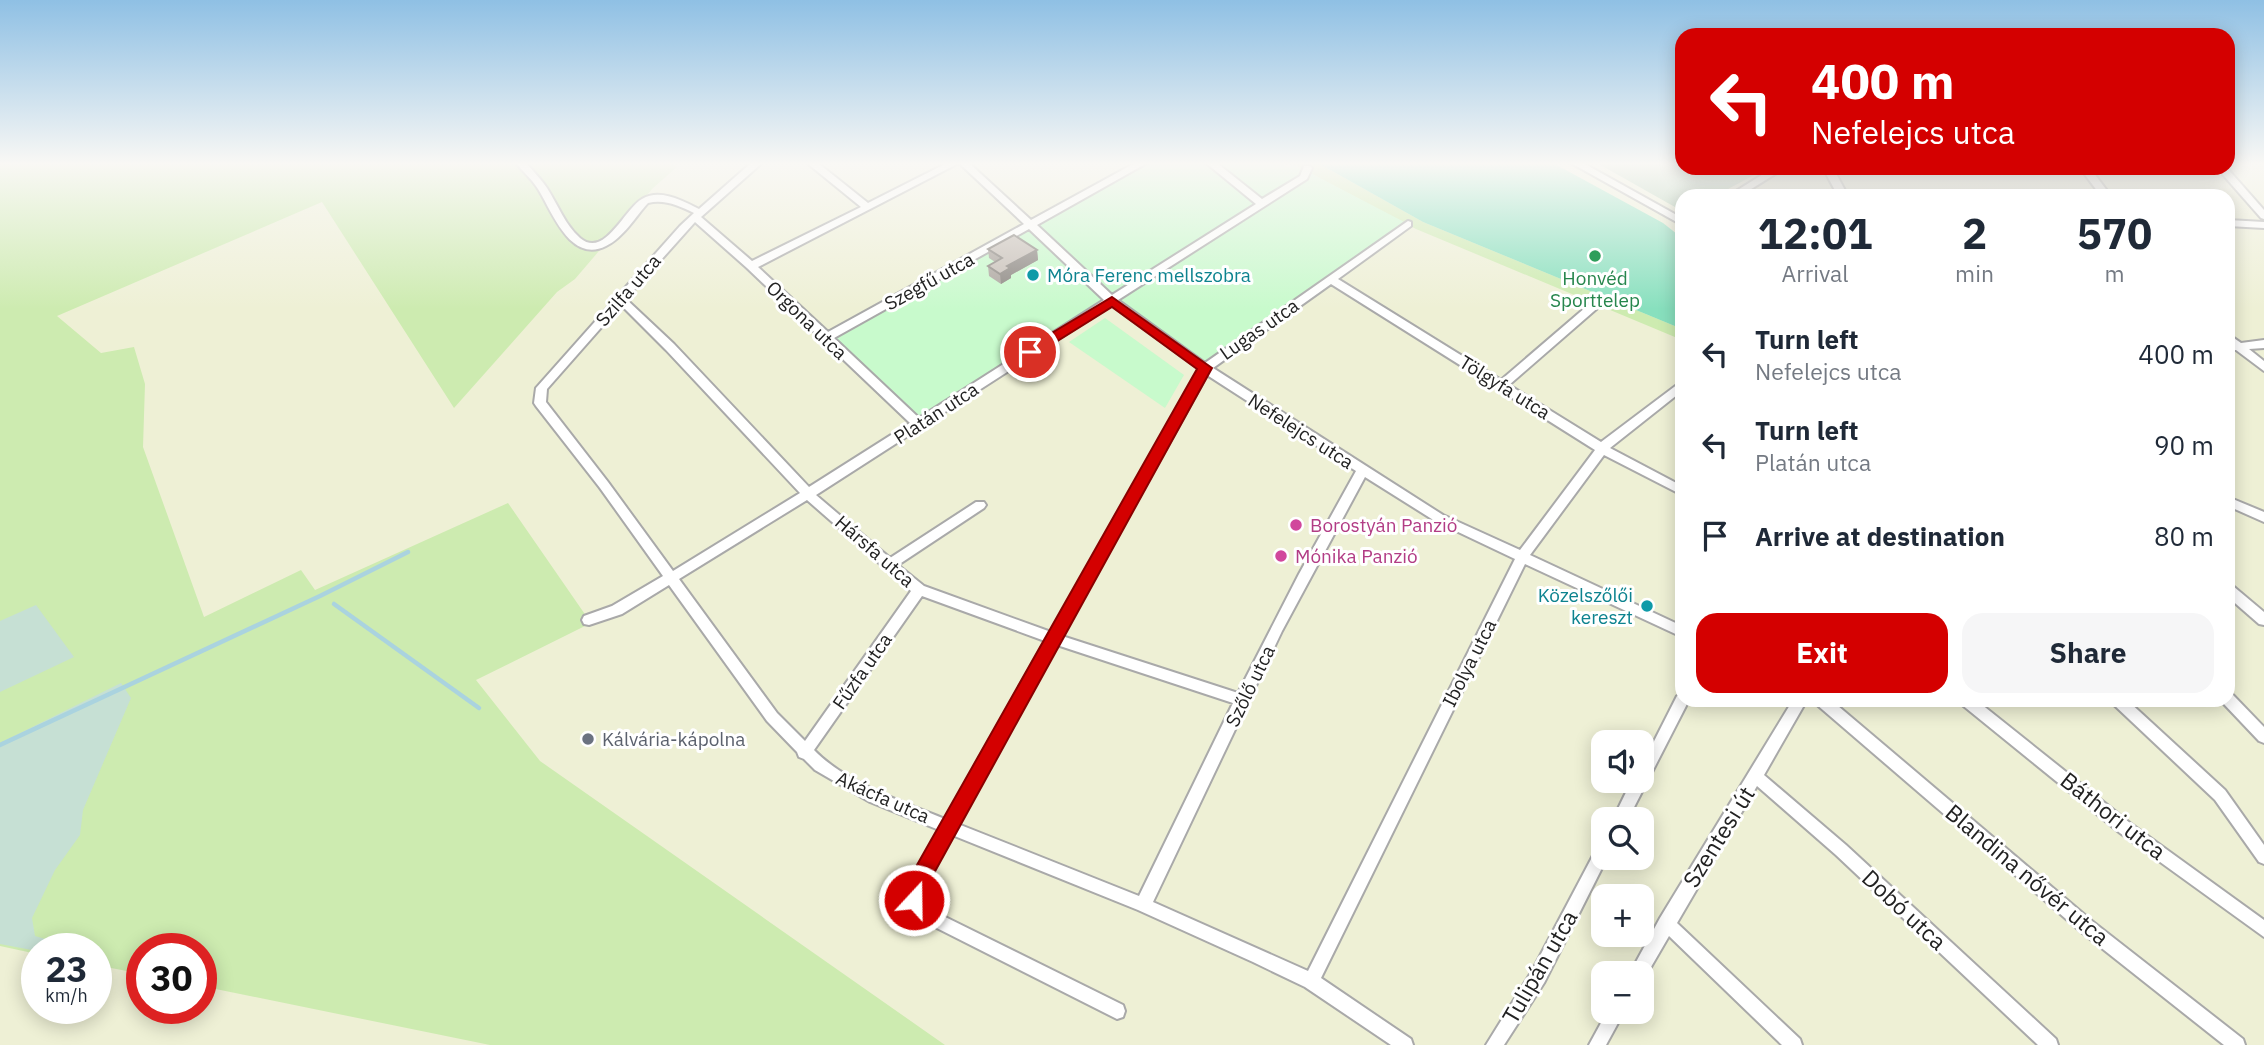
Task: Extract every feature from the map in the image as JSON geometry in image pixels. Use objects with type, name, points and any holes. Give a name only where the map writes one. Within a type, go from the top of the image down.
[{"type":"street","name":"Orgona utca","points":[[557,212],[572,237],[583,246],[593,247],[604,243],[634,212]]},
{"type":"street","name":"Orgona utca","points":[[692,212],[918,424]]},
{"type":"street","name":"Szilfa utca","points":[[539,396],[542,388],[699,212]]},
{"type":"street","points":[[751,266],[858,212]]},
{"type":"street","name":"Nefelejcs utca","points":[[1016,212],[1112,301],[1205,368],[1362,471],[1440,519],[1675,629]]},
{"type":"street","name":"Szegfű utca","points":[[825,338],[1054,212]]},
{"type":"street","name":"Platán utca","points":[[589,620],[617,610],[673,579],[1250,212]]},
{"type":"street","points":[[2235,223],[2264,225]]},
{"type":"street","name":"Lugas utca","points":[[1117,1011],[920,912],[914,900],[919,882],[1205,368],[1408,224]]},
{"type":"street","name":"Tölgyfa utca","points":[[1331,279],[1602,449],[1675,487]]},
{"type":"street","name":"Hársfa utca","points":[[621,299],[670,347],[808,495],[919,590],[1242,700]]},
{"type":"street","points":[[1503,385],[1597,303]]},
{"type":"street","points":[[2235,347],[2264,344]]},
{"type":"street","points":[[2235,349],[2264,367]]},
{"type":"street","name":"Ibolya utca","points":[[1311,981],[1522,558],[1602,449],[1675,391]]},
{"type":"street","name":"Akácfa utca","points":[[539,396],[540,403],[673,579],[772,718],[804,752],[851,785],[1143,905],[1311,981],[1405,1045]]},
{"type":"street","name":"Szőlő utca","points":[[1143,905],[1242,700],[1336,514],[1362,471]]},
{"type":"street","points":[[2235,503],[2264,517]]},
{"type":"street","points":[[890,564],[980,505]]},
{"type":"street","name":"Fűzfa utca","points":[[804,752],[919,590]]},
{"type":"street","points":[[2235,596],[2264,620]]},
{"type":"street","points":[[2235,706],[2264,737]]},
{"type":"street","points":[[1654,754],[1678,707]]},
{"type":"street","name":"Szentesi út","points":[[1645,961],[1796,707]]},
{"type":"street","name":"Blandina nővér utca","points":[[1829,707],[2086,926],[2237,1045]]},
{"type":"street","name":"Báthori utca","points":[[1975,707],[2125,828],[2264,929]]},
{"type":"street","points":[[2126,707],[2220,795],[2264,857]]},
{"type":"street","name":"Dobó utca","points":[[1756,777],[1841,850],[2050,1045]]},
{"type":"street","name":"Tulipán utca","points":[[1494,1045],[1538,976],[1593,870]]},
{"type":"street","points":[[1666,923],[1794,1045]]},
{"type":"street","points":[[1597,1045],[1609,1024]]},
{"type":"green space","points":[[0,212],[1675,212],[1675,707],[2235,707],[2235,212],[2264,212],[2264,1045],[0,1045]]},
{"type":"green space","points":[[0,212],[299,212],[57,316],[101,353],[134,347],[145,384],[143,447],[204,617],[301,570],[315,590],[508,503],[591,623],[476,680],[540,761],[945,1045],[490,1045],[217,989],[217,933],[126,933],[126,971],[112,968],[112,933],[21,933],[21,951],[0,946]]},
{"type":"green space","points":[[328,212],[633,212],[575,279],[557,292],[454,408]]},
{"type":"green space","points":[[1054,212],[1385,212],[1408,224],[1205,368],[1112,301],[918,424],[826,338]]},
{"type":"green space","points":[[1383,212],[1405,212],[1423,222],[1675,326],[1675,337],[1416,229]]},
{"type":"green space","points":[[1405,212],[1642,212],[1675,232],[1675,326],[1423,222]]},
{"type":"green space","points":[[1105,318],[1184,375],[1165,408],[1069,342]]},
{"type":"green space","points":[[36,605],[74,657],[0,692],[0,621]]},
{"type":"green space","points":[[121,683],[131,698],[83,810],[80,835],[55,870],[32,918],[34,933],[21,933],[21,948],[0,944],[0,743]]},
{"type":"building","points":[[1014,235],[1037,250],[1007,266],[1010,268],[1000,274],[988,266],[1002,258],[988,249]]},
{"type":"waterway","points":[[0,745],[320,596],[408,552]]},
{"type":"waterway","points":[[334,604],[479,708]]},
{"type":"place","name":"Honvéd Sporttelep","points":[[1595,256]]},
{"type":"place","name":"Móra Ferenc mellszobra","points":[[1033,275]]},
{"type":"place","name":"Borostyán Panzió","points":[[1296,525]]},
{"type":"place","name":"Mónika Panzió","points":[[1281,556]]},
{"type":"place","name":"Közelszőlői kereszt","points":[[1647,606]]},
{"type":"place","name":"Kálvária-kápolna","points":[[588,739]]},
{"type":"route","points":[[914,900],[924,871],[1205,368],[1112,301],[1030,352]]}]
